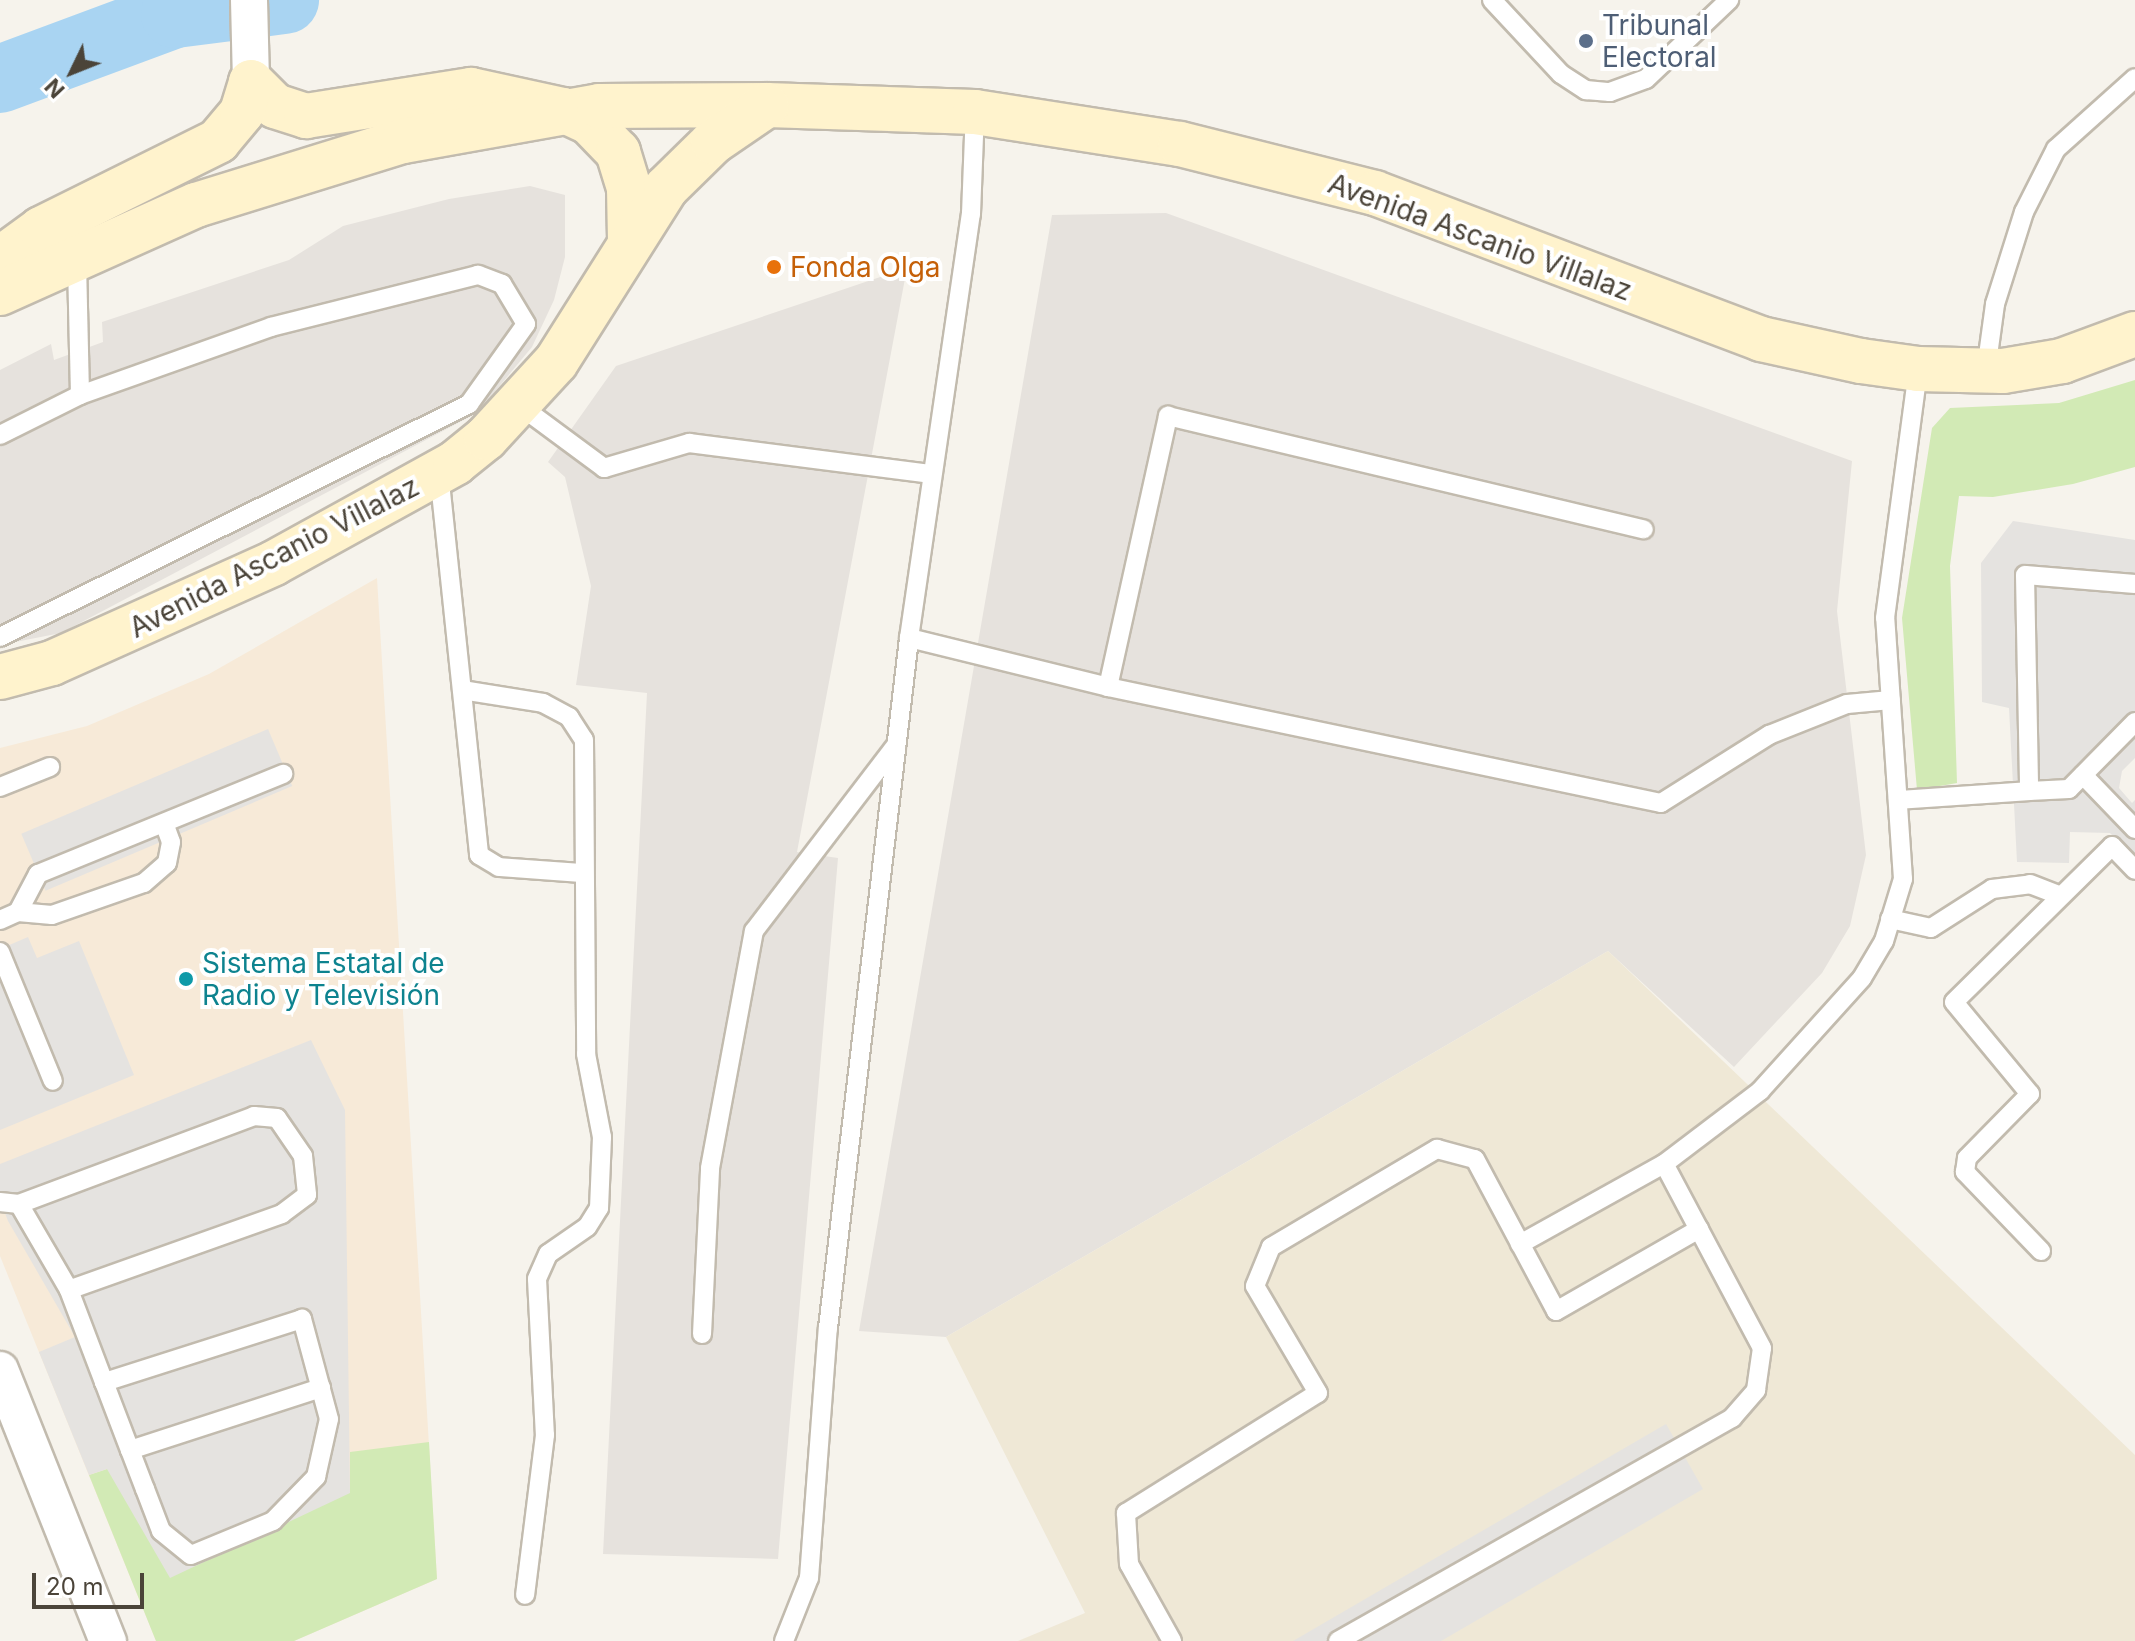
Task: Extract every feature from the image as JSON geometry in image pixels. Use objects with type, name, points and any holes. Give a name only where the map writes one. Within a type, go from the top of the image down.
[{"type":"main road","points":[[251,71],[275,106],[306,116],[471,90],[563,110],[589,122],[618,152],[629,188],[630,242]]},
{"type":"main road","points":[[0,259],[41,229],[218,141],[242,112],[251,71]]},
{"type":"main road","name":"Avenida Ascanio Villalaz","points":[[0,677],[77,653],[274,563],[439,473],[519,405],[556,362],[630,242],[683,170],[767,105]]},
{"type":"main road","name":"Avenida Ascanio Villalaz","points":[[0,293],[196,205],[343,157],[478,123],[563,110],[767,105],[975,112],[1180,144],[1375,193],[1761,339],[1918,369],[1986,370],[2062,361],[2135,334]]},
{"type":"street","points":[[249,0],[251,71]]},
{"type":"street","points":[[0,1370],[108,1641]]},
{"type":"lane","points":[[1492,0],[1561,74],[1586,90],[1610,92],[1646,79],[1729,0]]},
{"type":"lane","points":[[1986,370],[1995,304],[2030,199],[2056,149],[2135,78]]},
{"type":"lane","points":[[784,1641],[809,1578],[828,1328],[930,474],[971,214],[975,112]]},
{"type":"lane","points":[[77,256],[80,395]]},
{"type":"lane","points":[[0,435],[80,395],[271,327],[478,275],[502,284],[526,324],[469,404],[0,637]]},
{"type":"lane","points":[[1520,1244],[1664,1164],[1760,1091],[1862,978],[1890,919],[1903,879],[1885,618],[1918,369]]},
{"type":"lane","points":[[519,405],[604,468],[689,443],[930,474]]},
{"type":"lane","points":[[1108,687],[1168,416],[1644,529]]},
{"type":"lane","points":[[439,473],[479,855],[499,867],[583,873]]},
{"type":"lane","points":[[2029,791],[2025,575],[2135,584]]},
{"type":"lane","points":[[909,638],[1108,687],[1661,803],[1769,735],[1847,704],[1891,700]]},
{"type":"lane","points":[[462,690],[543,703],[569,717],[584,740],[586,1054],[602,1137],[599,1208],[587,1227],[548,1254],[537,1279],[545,1435],[525,1595]]},
{"type":"lane","points":[[1898,800],[2069,789],[2135,722]]},
{"type":"lane","points":[[702,1334],[710,1168],[754,931],[897,744]]},
{"type":"lane","points":[[0,787],[50,767]]},
{"type":"lane","points":[[9,916],[38,874],[283,774]]},
{"type":"lane","points":[[2083,775],[2135,829]]},
{"type":"lane","points":[[9,916],[52,915],[144,883],[167,863],[171,842],[164,823]]},
{"type":"lane","points":[[2041,1251],[1965,1172],[1967,1158],[2030,1094],[1954,1002],[2112,846],[2135,870]]},
{"type":"lane","points":[[1890,919],[1931,928],[1992,889],[2030,884],[2061,896]]},
{"type":"lane","points":[[0,952],[53,1081]]},
{"type":"lane","points":[[0,1004],[18,997]]},
{"type":"lane","points":[[69,1290],[282,1214],[307,1195],[303,1156],[277,1118],[254,1116],[9,1203],[69,1290],[104,1382],[161,1531],[191,1555],[273,1521],[316,1477],[329,1419],[302,1319],[104,1382]]},
{"type":"lane","points":[[1172,1641],[1129,1564],[1126,1513],[1318,1393],[1255,1286],[1271,1247],[1437,1149],[1475,1159],[1556,1311],[1699,1229]]},
{"type":"lane","points":[[1338,1641],[1732,1418],[1756,1390],[1762,1348],[1664,1164]]},
{"type":"lane","points":[[130,1450],[321,1388]]},
{"type":"shaded area","points":[[530,186],[565,195],[565,257],[554,300],[532,347],[477,413],[61,633],[0,645],[0,370],[51,344],[54,360],[103,342],[102,322],[289,260],[343,226],[449,199]]},
{"type":"shaded area","points":[[1166,213],[1852,461],[1837,611],[1866,855],[1850,926],[1822,973],[1734,1067],[1608,951],[946,1337],[859,1331],[1052,215]]},
{"type":"shaded area","points":[[907,268],[797,852],[838,858],[778,1559],[603,1554],[647,693],[576,685],[591,586],[565,477],[548,462],[616,366]]},
{"type":"shaded area","points":[[2013,521],[2135,540],[2135,758],[2122,771],[2119,788],[2132,803],[2135,800],[2135,858],[2110,833],[2070,832],[2069,863],[2017,862],[2009,708],[1982,702],[1981,563]]},
{"type":"shaded area","points":[[377,578],[437,1579],[294,1641],[156,1641],[0,1256],[0,748],[87,726],[209,674]]},
{"type":"shaded area","points":[[268,729],[292,786],[46,891],[21,834]]},
{"type":"shaded area","points":[[28,937],[37,958],[79,941],[134,1075],[0,1130],[0,949]]},
{"type":"shaded area","points":[[1608,951],[2135,1455],[2135,1641],[1018,1641],[1085,1613],[946,1337]]},
{"type":"shaded area","points":[[311,1040],[345,1110],[350,1493],[170,1578],[107,1469],[89,1475],[39,1352],[75,1337],[8,1221],[0,1200],[0,1164]]},
{"type":"shaded area","points":[[1666,1424],[1703,1489],[1441,1641],[1293,1641]]},
{"type":"green space","points":[[2135,380],[2135,467],[2073,484],[1993,497],[1959,496],[1950,566],[1957,783],[1917,790],[1902,618],[1932,428],[1950,408],[2059,403]]},
{"type":"green space","points":[[429,1442],[437,1579],[294,1641],[156,1641],[89,1475],[107,1469],[350,1493],[350,1452]]},
{"type":"waterway","points":[[0,79],[175,14],[285,0]]},
{"type":"place","name":"Tribunal Electoral","points":[[1586,41]]},
{"type":"place","name":"Fonda Olga","points":[[774,267]]},
{"type":"place","name":"Sistema Estatal de Radio y Televisión","points":[[186,979]]}]
